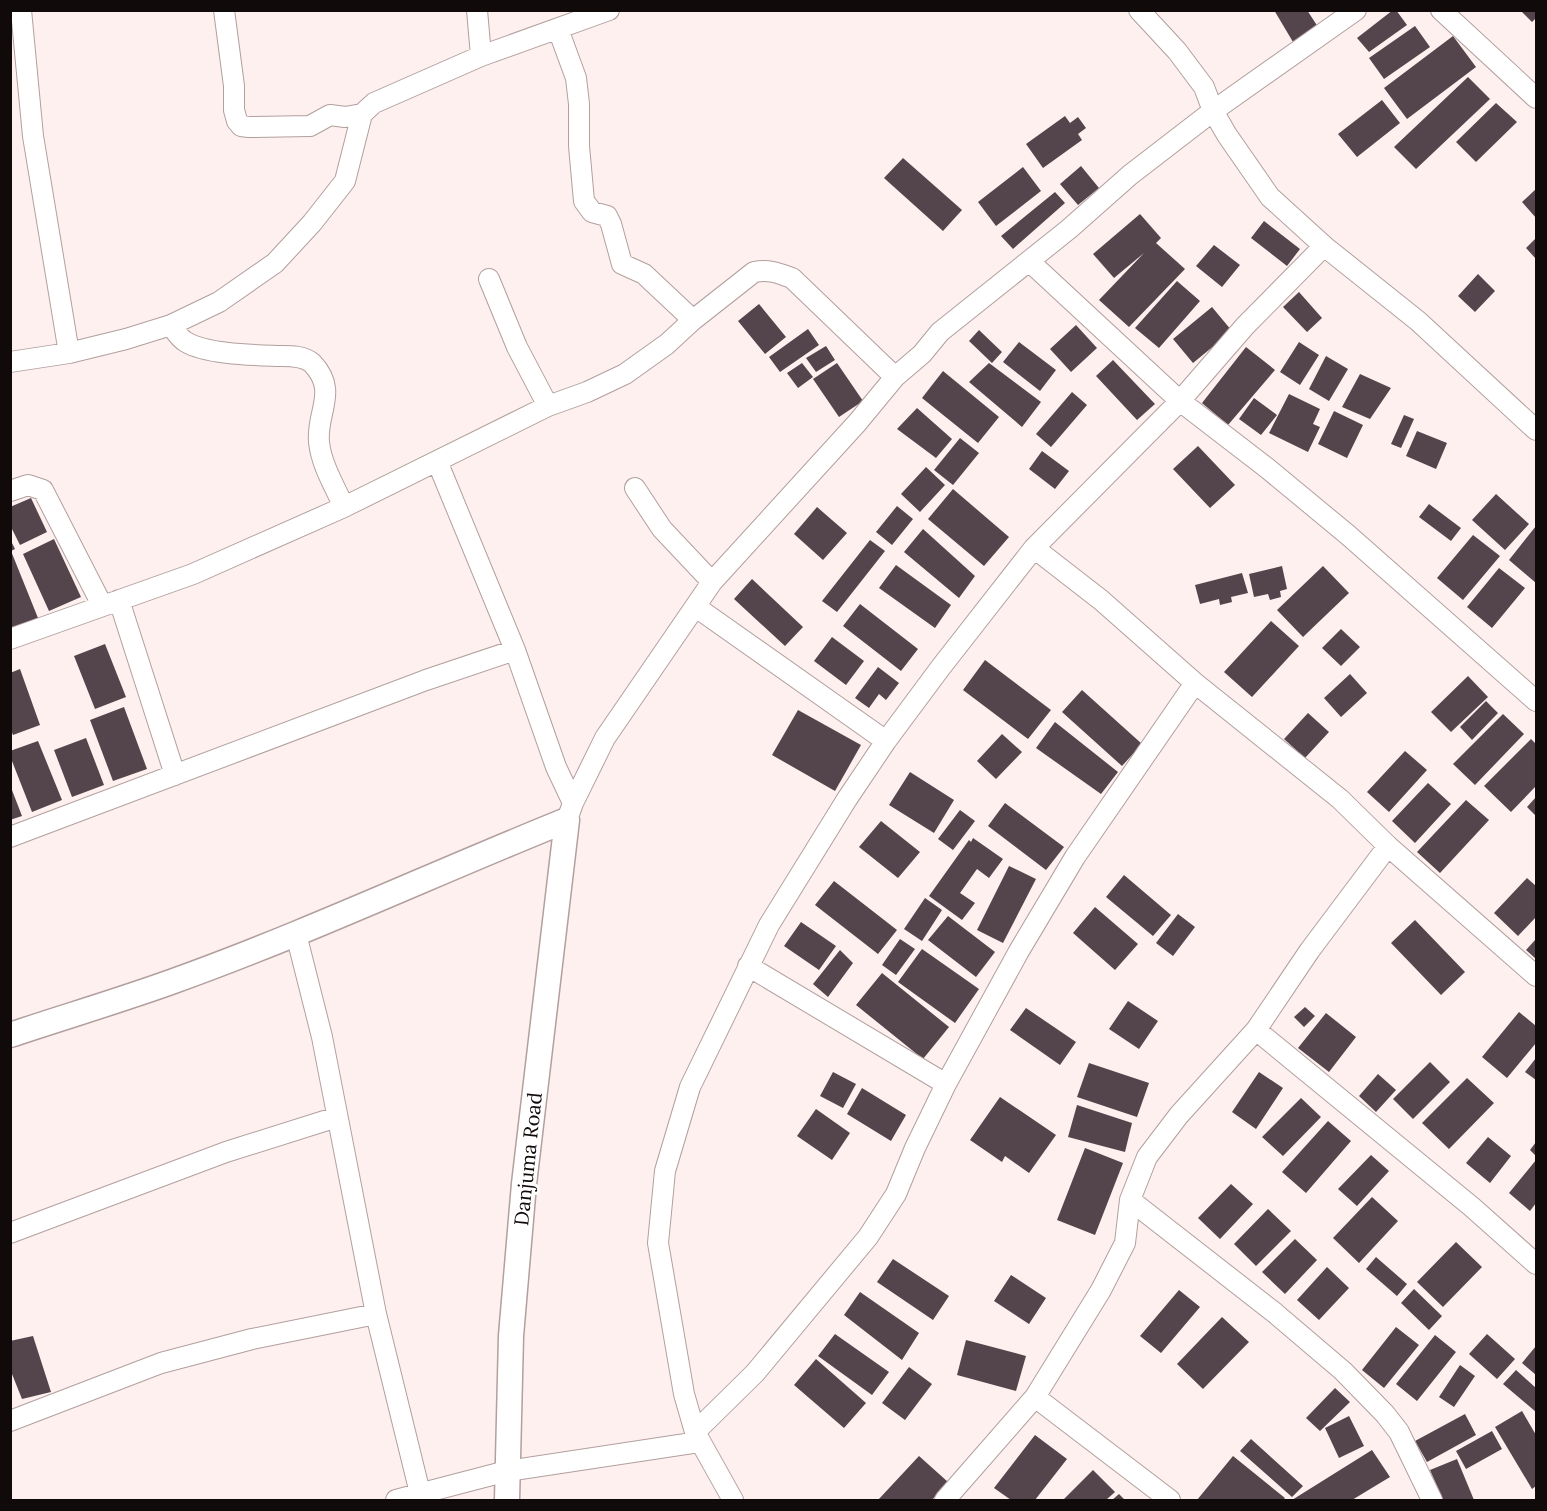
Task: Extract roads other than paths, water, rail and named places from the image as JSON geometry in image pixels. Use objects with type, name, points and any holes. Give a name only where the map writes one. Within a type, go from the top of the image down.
[{"type":"street","points":[[21,10],[33,136],[69,353]]},
{"type":"street","points":[[225,10],[234,86],[234,110],[241,126],[249,128],[310,126],[330,115],[345,117],[362,114]]},
{"type":"street","points":[[477,10],[481,56]]},
{"type":"street","points":[[10,362],[69,353],[126,339],[171,324],[219,302],[275,263],[312,223],[345,181],[362,114],[374,103],[481,56],[609,10]]},
{"type":"street","points":[[1139,10],[1177,51],[1204,87],[1213,111],[1270,197],[1324,246],[1418,321],[1529,415],[1536,430]]},
{"type":"street","points":[[10,1035],[170,982],[296,934],[450,867],[570,811],[604,738],[712,582],[895,378],[922,354],[940,332],[1030,262],[1130,175],[1213,111],[1356,10]]},
{"type":"street","points":[[1441,10],[1536,98]]},
{"type":"street","points":[[558,29],[576,78],[584,201],[592,212],[607,216],[622,264],[644,274],[693,321]]},
{"type":"street","points":[[733,1500],[697,1437],[682,1383],[658,1243],[665,1171],[690,1087],[769,925],[886,741],[1034,549],[1180,400],[1245,326],[1324,246]]},
{"type":"street","points":[[1030,262],[1180,400],[1348,535],[1536,701]]},
{"type":"street","points":[[10,639],[193,574],[344,507],[548,406],[587,392],[626,374],[667,345],[754,272],[775,271],[792,278],[895,378]]},
{"type":"street","points":[[489,279],[517,347],[548,406]]},
{"type":"street","points":[[171,324],[185,342],[201,348],[247,355],[299,357],[311,362],[324,381],[327,398],[319,440],[321,453],[344,507]]},
{"type":"street","points":[[437,461],[515,650],[570,811]]},
{"type":"street","points":[[10,491],[28,484],[43,490],[110,603],[175,775]]},
{"type":"street","points":[[635,488],[662,529],[712,582]]},
{"type":"street","points":[[1034,549],[1101,600],[1195,682],[1340,799],[1388,846],[1536,976]]},
{"type":"street","points":[[696,607],[886,741]]},
{"type":"street","points":[[10,837],[426,680],[515,650]]},
{"type":"street","points":[[396,1500],[507,1471],[697,1437],[755,1373],[868,1237],[896,1194],[946,1084],[1019,951],[1076,857],[1195,682]]},
{"type":"street","name":"Danjuma Road","points":[[507,1500],[511,1336],[524,1184],[570,811]]},
{"type":"street","points":[[945,1500],[1035,1396],[1101,1290],[1125,1243],[1130,1200],[1147,1156],[1179,1115],[1256,1030],[1310,950],[1388,846]]},
{"type":"street","points":[[296,934],[322,1037],[376,1314],[420,1493]]},
{"type":"street","points":[[748,966],[946,1084]]},
{"type":"street","points":[[1256,1030],[1472,1207],[1536,1264]]},
{"type":"street","points":[[10,1233],[226,1152],[337,1117]]},
{"type":"street","points":[[1130,1200],[1275,1312],[1343,1371],[1385,1414],[1399,1432],[1432,1500]]},
{"type":"street","points":[[10,1421],[161,1363],[252,1339],[376,1314]]},
{"type":"street","points":[[1035,1396],[1170,1500]]}]
